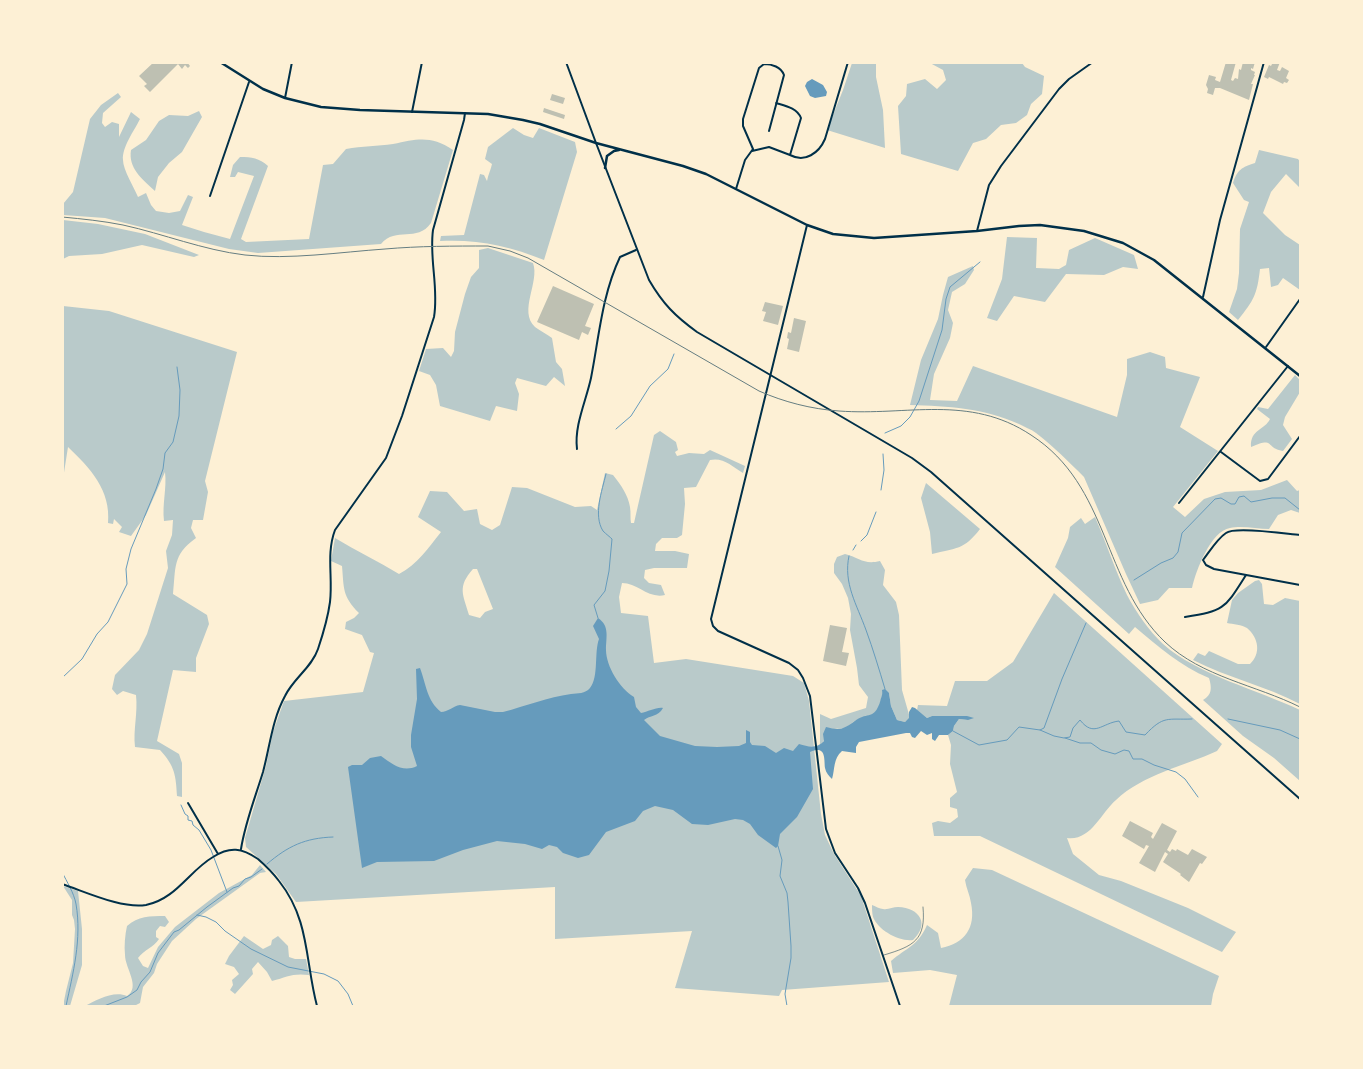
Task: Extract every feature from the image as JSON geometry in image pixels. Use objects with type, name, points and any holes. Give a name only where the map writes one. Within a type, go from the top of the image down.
[{"type":"main road","points":[[220,62],[249,82],[285,98],[328,108],[488,114],[523,120],[706,174],[807,225],[833,234],[874,238],[1040,225],[1064,227],[1097,235],[1123,243],[1154,260],[1203,297],[1300,376]]},
{"type":"main road","points":[[605,168],[607,156],[614,151],[621,150]]},
{"type":"street","points":[[285,98],[292,62]]},
{"type":"street","points":[[412,112],[422,62]]},
{"type":"street","points":[[566,62],[636,250],[660,300],[675,316],[697,332],[912,458],[931,472],[961,496],[1300,799]]},
{"type":"street","points":[[752,151],[769,147],[801,159],[819,151],[822,147],[848,62]]},
{"type":"street","points":[[977,231],[985,197],[994,176],[1060,88],[1093,62]]},
{"type":"street","points":[[1203,297],[1220,220],[1264,62]]},
{"type":"street","points":[[736,189],[745,160],[753,147],[743,126],[743,119],[759,68],[764,64],[774,65],[782,72],[783,79],[769,131]]},
{"type":"street","points":[[210,196],[249,82]]},
{"type":"street","points":[[776,103],[796,110],[801,118],[790,155]]},
{"type":"street","points":[[241,850],[243,836],[279,706],[286,693],[317,652],[330,601],[330,553],[333,535],[386,458],[402,416],[434,317],[433,230],[465,113]]},
{"type":"street","points":[[807,225],[711,619],[713,626],[718,631],[789,663],[798,670],[803,678],[810,696],[826,829],[835,852],[865,902],[900,1006]]},
{"type":"street","points":[[578,449],[576,437],[591,375],[605,302],[620,258],[636,250]]},
{"type":"street","points":[[1266,348],[1300,299]]},
{"type":"street","points":[[1179,503],[1288,366]]},
{"type":"street","points":[[1221,452],[1260,481],[1268,479],[1300,436]]},
{"type":"street","points":[[1296,441],[1300,445]]},
{"type":"street","points":[[1300,535],[1253,530],[1227,531],[1203,560],[1206,565],[1214,568],[1300,585]]},
{"type":"street","points":[[1185,616],[1221,609],[1246,575]]},
{"type":"street","points":[[188,803],[218,854]]},
{"type":"street","points":[[62,884],[118,903],[144,905],[156,902],[173,893],[205,862],[218,854],[227,850],[241,850],[262,862],[289,894],[298,912],[309,958],[317,1006]]},
{"type":"lane","points":[[882,956],[908,946],[915,940],[924,926],[923,907]]},
{"type":"shaded area","points":[[852,63],[876,63],[876,77],[883,110],[885,148],[827,130]]},
{"type":"shaded area","points":[[930,63],[1022,63],[1025,67],[1044,76],[1042,94],[1031,104],[1027,115],[1016,123],[1001,125],[986,139],[973,143],[958,171],[901,154],[898,106],[906,96],[907,84],[925,79],[937,89],[946,80],[943,70]]},
{"type":"shaded area","points":[[118,93],[121,97],[103,113],[102,123],[105,127],[112,122],[119,124],[119,137],[131,112],[140,119],[124,150],[123,164],[138,197],[146,193],[156,211],[169,213],[180,211],[188,195],[193,197],[182,225],[230,239],[254,176],[238,172],[235,177],[230,177],[233,165],[240,157],[244,157],[258,160],[268,166],[241,239],[246,242],[309,239],[323,165],[333,164],[346,149],[431,140],[453,150],[431,223],[419,232],[393,236],[381,244],[258,253],[229,249],[105,218],[63,215],[63,204],[73,192],[90,119],[101,105]]},
{"type":"shaded area","points":[[199,111],[202,117],[182,152],[169,163],[158,177],[155,191],[141,178],[134,168],[131,150],[146,140],[159,121],[169,115],[188,116]]},
{"type":"shaded area","points":[[513,128],[533,138],[539,128],[575,142],[577,152],[544,260],[493,244],[467,241],[440,241],[441,236],[464,235],[480,174],[484,175],[487,181],[492,166],[485,159],[488,147]]},
{"type":"shaded area","points":[[1259,150],[1298,159],[1300,162],[1300,188],[1286,174],[1271,192],[1263,213],[1285,235],[1300,245],[1300,290],[1283,278],[1278,285],[1271,287],[1269,268],[1260,269],[1254,297],[1238,320],[1229,312],[1237,289],[1240,229],[1249,202],[1244,200],[1233,183],[1236,175],[1241,170],[1255,163]]},
{"type":"shaded area","points":[[63,220],[98,224],[145,234],[199,255],[194,257],[142,245],[102,254],[69,256],[63,259]]},
{"type":"shaded area","points":[[1007,237],[1037,238],[1036,268],[1059,269],[1066,265],[1069,250],[1095,238],[1134,255],[1138,269],[1123,267],[1104,275],[1066,274],[1045,302],[1014,296],[997,321],[987,318],[1002,279]]},
{"type":"shaded area","points":[[488,248],[533,263],[534,279],[528,313],[535,327],[552,338],[556,362],[562,369],[565,386],[554,377],[546,386],[517,378],[515,383],[519,394],[517,411],[496,406],[490,421],[440,406],[436,385],[430,375],[419,371],[426,349],[443,348],[451,357],[454,351],[455,332],[465,294],[471,277],[479,268],[479,250]]},
{"type":"shaded area","points":[[973,266],[974,270],[965,284],[952,292],[948,310],[953,323],[950,338],[934,374],[930,400],[957,401],[973,366],[1117,417],[1127,375],[1127,359],[1150,352],[1165,357],[1166,368],[1200,377],[1180,427],[1218,451],[1173,507],[1185,517],[1204,499],[1225,492],[1261,490],[1287,480],[1297,491],[1300,490],[1300,513],[1291,510],[1278,515],[1269,529],[1239,527],[1223,531],[1205,552],[1192,588],[1169,588],[1158,600],[1140,604],[1084,477],[1049,443],[1030,429],[993,414],[952,407],[910,405],[921,360],[938,319],[948,277]]},
{"type":"shaded area","points":[[63,306],[109,311],[237,352],[205,481],[208,492],[203,520],[193,520],[191,528],[196,538],[183,550],[175,569],[173,594],[207,615],[209,624],[196,658],[196,672],[173,670],[157,741],[179,754],[182,763],[182,797],[177,796],[174,771],[160,750],[135,747],[136,695],[123,691],[117,695],[112,689],[115,675],[139,650],[147,634],[168,568],[166,551],[172,535],[173,520],[164,521],[165,472],[146,515],[131,536],[119,532],[122,527],[114,519],[113,524],[108,523],[106,500],[97,480],[68,447],[63,479]]},
{"type":"shaded area","points":[[1295,375],[1300,380],[1300,392],[1285,417],[1283,425],[1292,439],[1283,451],[1277,450],[1267,443],[1251,447],[1251,441],[1255,433],[1268,423],[1270,419],[1257,409],[1258,407],[1268,409]]},
{"type":"shaded area","points":[[660,431],[676,442],[678,450],[675,452],[677,456],[689,453],[704,454],[710,450],[745,466],[743,473],[723,461],[710,460],[696,487],[684,488],[685,504],[682,535],[677,538],[662,538],[656,544],[655,551],[675,551],[689,554],[687,568],[654,568],[645,570],[644,578],[649,583],[661,585],[665,595],[653,595],[633,585],[622,583],[619,597],[621,613],[648,616],[654,663],[686,659],[793,676],[804,683],[809,701],[825,835],[834,854],[861,896],[889,982],[782,990],[779,996],[675,988],[692,931],[555,939],[555,887],[296,902],[276,874],[246,847],[245,838],[266,766],[273,732],[284,701],[363,692],[374,653],[370,652],[362,635],[345,629],[346,622],[359,613],[349,602],[344,586],[342,566],[331,561],[335,538],[399,574],[417,561],[441,532],[418,517],[430,491],[447,492],[464,511],[477,509],[480,524],[492,530],[500,525],[512,487],[527,488],[575,507],[591,506],[597,510],[605,473],[613,475],[624,490],[630,507],[631,523],[634,523],[654,435]],"holes":[[[473,569],[477,569],[493,609],[485,612],[480,618],[469,615],[463,596],[463,586],[468,575]]]},
{"type":"shaded area","points":[[926,483],[980,529],[964,545],[932,554],[930,532],[921,498]]},
{"type":"shaded area","points":[[1095,517],[1127,595],[1143,621],[1163,644],[1193,665],[1300,710],[1300,781],[1274,758],[1243,736],[1203,700],[1210,691],[1209,678],[1179,662],[1135,627],[1129,634],[1055,567],[1068,538],[1070,527],[1081,518],[1085,524]]},
{"type":"shaded area","points":[[845,554],[866,562],[880,561],[885,570],[883,585],[896,602],[899,615],[902,690],[910,718],[905,722],[897,720],[891,706],[889,693],[883,693],[878,709],[873,715],[856,720],[845,728],[834,729],[820,745],[820,714],[831,719],[866,708],[868,697],[859,685],[850,630],[851,614],[848,598],[842,584],[834,573],[834,564],[837,557]]},
{"type":"shaded area","points":[[1259,580],[1262,584],[1264,604],[1273,605],[1285,598],[1300,601],[1300,704],[1193,660],[1198,653],[1205,656],[1209,651],[1238,664],[1250,664],[1254,660],[1257,646],[1254,636],[1245,627],[1227,623],[1232,600],[1238,593]]},
{"type":"shaded area","points":[[1054,593],[1222,744],[1217,751],[1151,777],[1126,791],[1110,806],[1089,831],[1075,838],[1067,838],[1073,854],[1099,875],[1121,881],[1188,908],[1236,932],[1222,952],[980,836],[934,836],[932,823],[938,821],[950,823],[958,817],[957,809],[950,807],[950,798],[957,792],[950,764],[951,745],[948,735],[953,731],[959,719],[968,720],[967,716],[932,716],[927,718],[917,710],[918,705],[947,706],[955,681],[987,681],[1013,662]]},
{"type":"shaded area","points":[[260,865],[266,872],[260,873],[196,919],[172,941],[157,964],[154,973],[143,987],[140,1003],[134,1006],[85,1006],[105,996],[122,994],[127,996],[131,992],[133,982],[125,952],[127,926],[135,920],[149,917],[165,916],[169,922],[165,927],[160,926],[156,931],[156,937],[159,939],[138,958],[143,966],[148,968],[158,947],[175,927],[219,893],[252,875]]},
{"type":"shaded area","points":[[973,868],[992,870],[1219,976],[1211,1006],[949,1006],[957,975],[930,970],[893,973],[891,961],[920,938],[927,925],[938,933],[941,948],[957,942],[967,933],[972,920],[972,912],[965,880]]},
{"type":"shaded area","points":[[63,886],[78,891],[82,929],[82,965],[70,1006],[63,1006],[73,963],[75,929],[72,915],[72,900]]},
{"type":"shaded area","points":[[872,905],[882,909],[898,907],[912,910],[917,914],[922,923],[918,934],[913,940],[907,940],[884,931],[873,916]]},
{"type":"shaded area","points":[[244,936],[263,949],[271,945],[272,940],[278,936],[288,946],[289,957],[306,959],[309,975],[294,975],[272,981],[258,962],[252,969],[253,974],[235,994],[230,990],[233,985],[232,980],[239,974],[234,967],[225,964]]},
{"type":"water","points":[[812,79],[823,85],[827,92],[826,96],[815,98],[810,96],[805,86]]},
{"type":"water","points":[[598,618],[606,628],[608,663],[619,683],[634,697],[636,707],[641,713],[663,708],[659,713],[644,720],[660,736],[695,746],[739,746],[746,743],[746,730],[750,732],[750,742],[752,745],[765,746],[776,753],[784,748],[793,751],[799,744],[815,746],[824,741],[823,734],[826,727],[842,728],[873,713],[878,708],[882,690],[885,689],[889,693],[891,706],[897,720],[905,722],[909,718],[909,712],[912,707],[927,718],[932,716],[967,716],[974,718],[968,720],[959,719],[953,731],[948,735],[939,735],[935,741],[932,739],[932,733],[927,735],[921,731],[915,738],[910,733],[906,733],[859,742],[856,747],[856,753],[842,751],[839,754],[832,779],[825,770],[822,751],[815,750],[810,752],[813,789],[797,817],[780,834],[776,848],[758,835],[750,824],[743,820],[735,819],[708,825],[692,824],[673,810],[655,806],[643,811],[635,821],[606,832],[589,855],[578,858],[563,853],[557,847],[549,845],[542,849],[525,844],[497,841],[463,850],[434,861],[377,862],[362,868],[348,767],[362,765],[370,758],[381,756],[402,768],[407,769],[417,766],[411,747],[417,699],[416,669],[420,668],[430,697],[436,708],[441,712],[460,705],[503,712],[562,695],[584,692],[590,688],[594,678],[599,639],[593,626]]},
{"type":"building","points":[[154,62],[187,62],[190,66],[188,68],[185,65],[182,69],[178,64],[150,92],[144,86],[147,84],[139,76]]},
{"type":"building","points":[[1226,62],[1236,62],[1231,80],[1233,81],[1235,78],[1238,79],[1239,69],[1241,70],[1243,62],[1255,62],[1253,69],[1251,68],[1255,75],[1251,84],[1253,84],[1249,100],[1220,88],[1215,88],[1213,95],[1207,93],[1206,85],[1209,75],[1216,77],[1215,80],[1220,82]]},
{"type":"building","points":[[1273,62],[1280,62],[1277,70],[1280,71],[1282,67],[1289,71],[1286,78],[1289,80],[1287,83],[1284,82],[1283,84],[1269,77],[1268,79],[1264,77],[1269,65],[1271,66]]},
{"type":"building","points":[[552,94],[565,98],[563,104],[550,100]]},
{"type":"building","points":[[544,108],[565,115],[564,119],[543,112]]},
{"type":"building","points":[[553,286],[594,304],[585,326],[591,328],[588,335],[582,332],[579,340],[537,322]]},
{"type":"building","points":[[765,302],[783,306],[778,325],[763,321],[766,312],[762,311]]},
{"type":"building","points":[[794,318],[806,321],[799,352],[787,349],[788,332],[791,333]]},
{"type":"building","points":[[830,625],[847,628],[842,652],[849,653],[846,666],[823,661]]},
{"type":"building","points":[[1130,821],[1153,833],[1151,837],[1153,839],[1162,823],[1177,831],[1167,850],[1170,852],[1172,849],[1176,851],[1177,849],[1188,855],[1192,849],[1207,857],[1202,864],[1200,863],[1189,882],[1163,862],[1168,854],[1165,852],[1155,872],[1139,863],[1149,846],[1146,845],[1144,849],[1122,836]]},
{"type":"waterway","points":[[885,433],[901,426],[910,417],[919,401],[942,330],[946,299],[950,287],[980,262]]},
{"type":"waterway","points":[[616,429],[631,416],[650,386],[668,369],[674,354]]},
{"type":"waterway","points":[[62,678],[82,659],[97,634],[108,622],[127,584],[126,569],[131,549],[156,489],[163,469],[165,453],[173,442],[179,416],[180,390],[177,367]]},
{"type":"waterway","points":[[881,490],[884,470],[883,454]]},
{"type":"waterway","points":[[598,618],[594,605],[605,591],[612,539],[603,531],[600,525],[598,510],[606,474]]},
{"type":"waterway","points":[[1134,580],[1161,563],[1173,558],[1178,552],[1182,533],[1215,499],[1221,498],[1231,504],[1235,504],[1239,497],[1244,496],[1251,502],[1272,498],[1285,498],[1300,510]]},
{"type":"waterway","points":[[861,541],[867,535],[876,512]]},
{"type":"waterway","points":[[853,550],[856,545]]},
{"type":"waterway","points":[[849,556],[849,585],[885,689]]},
{"type":"waterway","points":[[953,731],[979,745],[1007,740],[1019,727],[1040,730],[1044,728],[1086,623]]},
{"type":"waterway","points":[[1040,730],[1064,738],[1070,737],[1073,728],[1080,720],[1085,725],[1094,729],[1119,721],[1126,732],[1145,735],[1162,721],[1192,719]]},
{"type":"waterway","points":[[1228,719],[1280,730],[1300,739]]},
{"type":"waterway","points":[[1065,738],[1080,743],[1091,743],[1101,750],[1115,754],[1124,750],[1129,751],[1133,759],[1142,759],[1176,772],[1185,779],[1198,797]]},
{"type":"waterway","points":[[181,805],[188,816],[188,820],[192,821],[193,825],[199,830],[211,850],[227,892]]},
{"type":"waterway","points":[[267,864],[282,852],[297,844],[314,839],[333,837]]},
{"type":"waterway","points":[[778,846],[782,860],[780,876],[787,893],[791,946],[785,994],[787,1006]]},
{"type":"waterway","points":[[104,1006],[127,997],[137,990],[150,972],[158,953],[174,932],[233,888],[239,886],[245,879],[262,869]]},
{"type":"waterway","points":[[62,872],[74,896],[78,917],[76,956],[66,1006]]},
{"type":"waterway","points":[[197,915],[216,922],[225,931],[251,949],[288,967],[324,974],[338,981],[348,994],[353,1006]]},
{"type":"railway","points":[[62,217],[123,225],[199,246],[245,255],[279,257],[411,247],[488,246],[510,251],[528,258],[759,391],[778,398],[808,407],[829,410],[864,412],[961,411],[1008,422],[1031,435],[1057,456],[1076,480],[1092,507],[1129,592],[1144,618],[1165,642],[1180,654],[1212,672],[1300,707]]}]
